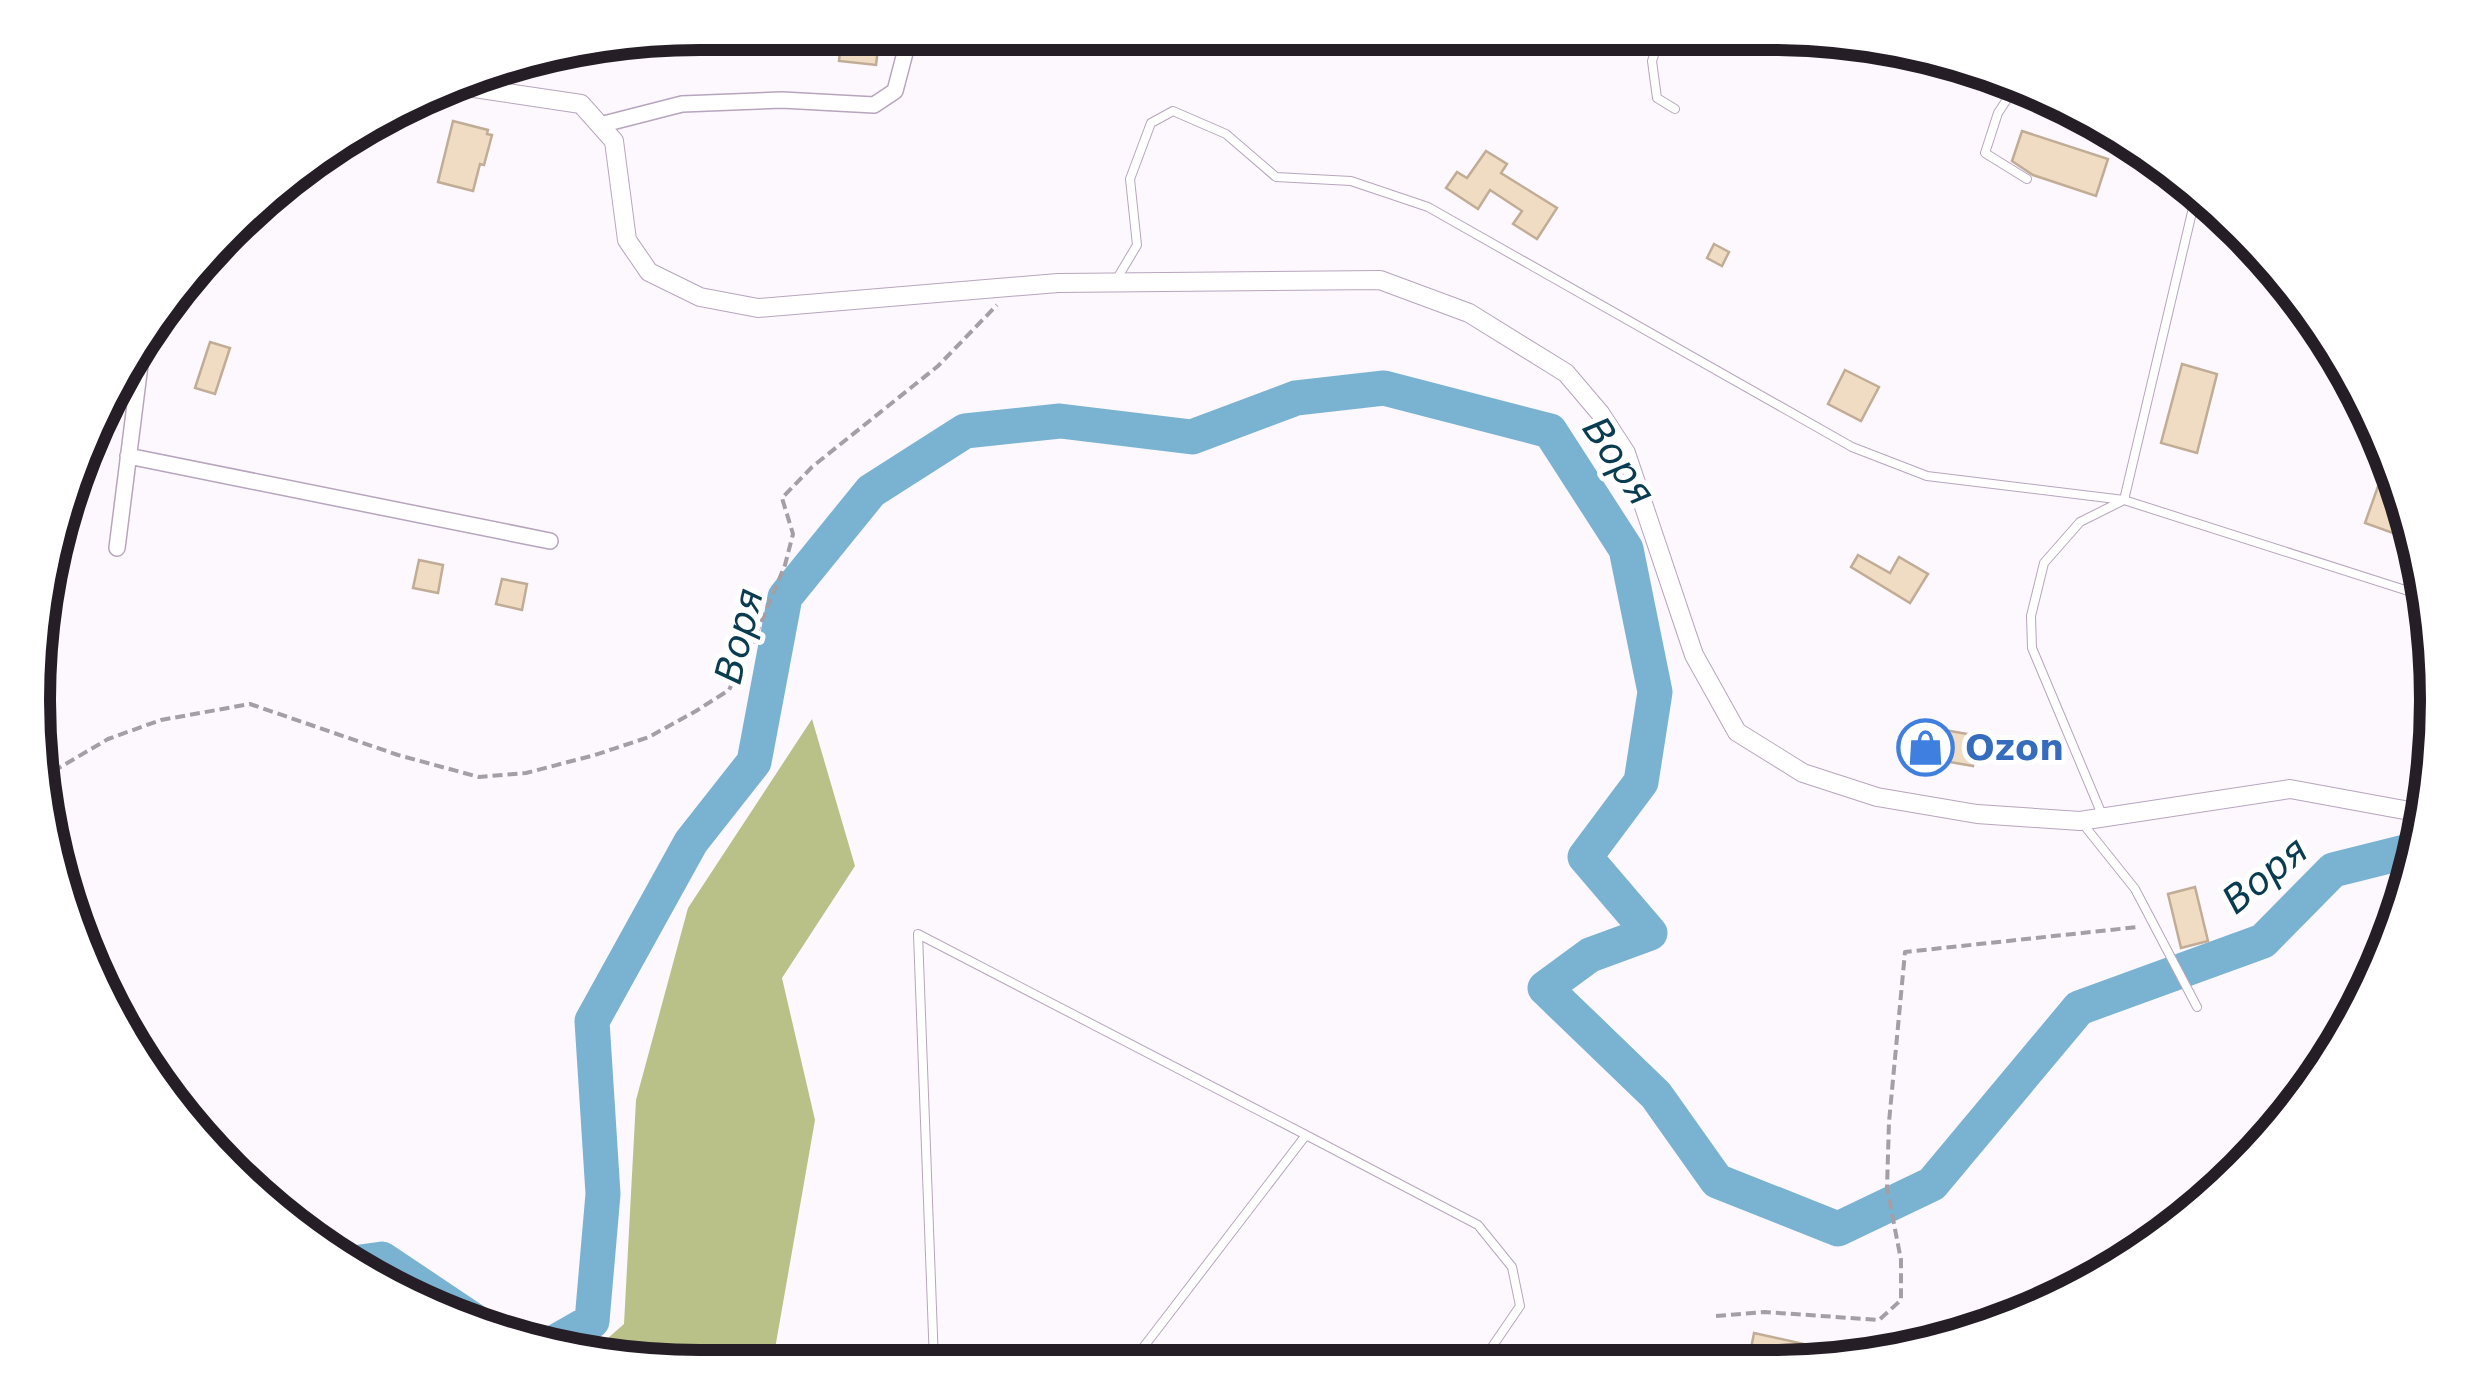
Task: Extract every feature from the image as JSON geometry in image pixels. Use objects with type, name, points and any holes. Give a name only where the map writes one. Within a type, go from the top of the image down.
[{"type":"street","points":[[600,125],[682,104],[782,100],[874,105],[896,91],[906,50]]},
{"type":"street","points":[[479,89],[581,104],[614,140],[627,240],[649,272],[700,297],[758,308],[1058,283],[1380,280],[1469,313],[1566,373],[1600,413],[1626,454],[1694,655],[1736,732],[1803,773],[1876,797],[1977,814],[2080,821],[2290,789],[2410,811]]},
{"type":"street","points":[[116,548],[139,372]]},
{"type":"street","points":[[128,456],[550,542]]},
{"type":"lane","points":[[1656,50],[1652,61],[1658,98],[1675,109]]},
{"type":"lane","points":[[2010,96],[1998,112],[1985,153],[2027,178]]},
{"type":"lane","points":[[1114,282],[1137,245],[1130,179],[1151,122],[1173,111],[1226,134],[1276,177],[1351,182],[1428,207],[1852,447],[1927,476],[2124,500],[2411,592]]},
{"type":"lane","points":[[2124,500],[2193,206]]},
{"type":"lane","points":[[2103,818],[2032,648],[2031,616],[2044,563],[2080,522],[2124,500]]},
{"type":"lane","points":[[2080,821],[2136,889],[2197,1007]]},
{"type":"lane","points":[[933,1350],[918,934],[1478,1225],[1512,1268],[1520,1306],[1489,1350]]},
{"type":"lane","points":[[1141,1350],[1306,1135]]},
{"type":"path","points":[[54,771],[108,740],[161,720],[250,704],[398,755],[478,777],[526,772],[595,755],[648,736],[696,712],[728,690],[785,564],[793,534],[782,498],[812,467],[938,366],[1018,286]]},
{"type":"path","points":[[1716,1316],[1766,1312],[1880,1320],[1900,1300],[1901,1260],[1887,1188],[1905,952],[2153,926]]},
{"type":"green space","points":[[812,719],[855,866],[782,978],[815,1120],[775,1350],[657,1349],[603,1342],[624,1324],[636,1100],[688,908]]},
{"type":"building","points":[[840,50],[878,50],[876,65],[839,61]]},
{"type":"building","points":[[453,121],[488,130],[487,134],[492,135],[473,191],[438,182]]},
{"type":"building","points":[[2022,131],[2108,159],[2096,196],[2033,175],[2012,161]]},
{"type":"building","points":[[1486,151],[1507,164],[1501,173],[1557,208],[1537,239],[1513,224],[1522,211],[1490,190],[1478,209],[1446,188],[1457,172],[1467,178]]},
{"type":"building","points":[[1714,244],[1729,252],[1722,266],[1707,258]]},
{"type":"building","points":[[210,342],[230,348],[215,394],[195,388]]},
{"type":"building","points":[[2182,364],[2217,374],[2197,453],[2161,443]]},
{"type":"building","points":[[1845,370],[1879,387],[1861,421],[1828,404]]},
{"type":"building","points":[[2381,478],[2399,535],[2365,523]]},
{"type":"building","points":[[1858,555],[1890,573],[1899,557],[1928,574],[1910,603],[1851,567]]},
{"type":"building","points":[[419,560],[443,565],[438,593],[413,588]]},
{"type":"building","points":[[502,579],[527,584],[522,610],[496,604]]},
{"type":"building","points":[[1927,727],[1979,736],[1973,766],[1921,757]]},
{"type":"building","points":[[2195,887],[2208,941],[2181,948],[2168,894]]},
{"type":"building","points":[[1754,1333],[1821,1348],[1813,1349],[1751,1350]]},
{"type":"waterway","name":"Воря","points":[[565,1336],[592,1321],[603,1194],[592,1021],[691,842],[754,762],[785,597],[871,491],[965,431],[1060,421],[1192,437],[1296,398],[1384,388],[1550,431],[1626,549],[1655,692],[1641,782],[1585,857],[1650,933],[1590,955],[1545,988],[1656,1095],[1717,1181],[1838,1229],[1932,1184],[2079,1008],[2263,941],[2333,870],[2402,853]]},
{"type":"waterway","name":"Воря","points":[[371,1261],[382,1259],[429,1291]]},
{"type":"place","name":"Ozon","points":[[1926,748]]}]
